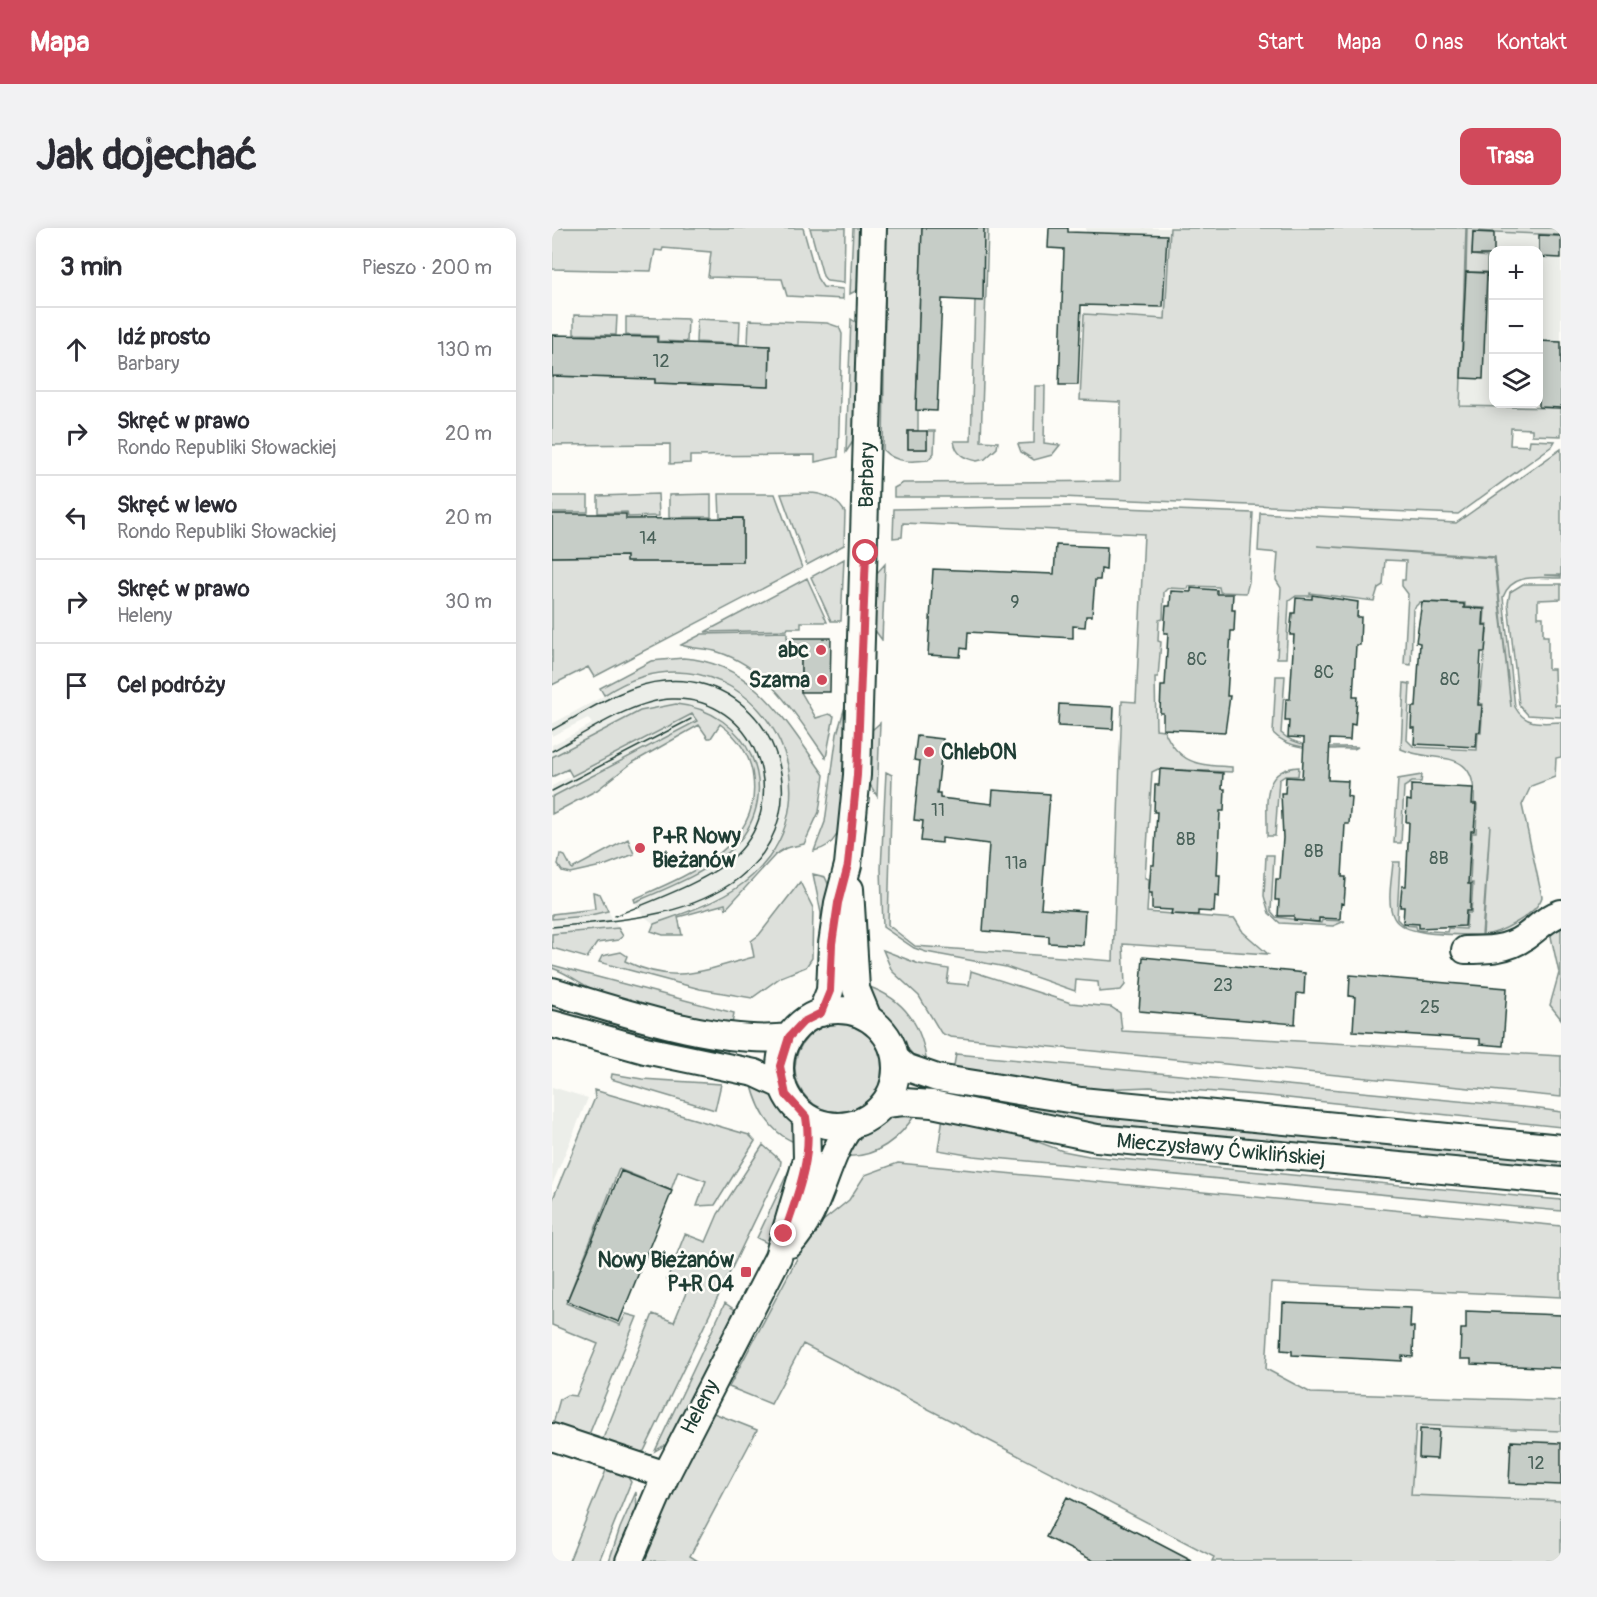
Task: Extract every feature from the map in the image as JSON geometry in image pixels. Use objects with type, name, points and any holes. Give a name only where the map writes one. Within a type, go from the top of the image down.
[{"type":"street","name":"Barbary","points":[[867,1018],[860,1003],[854,973],[848,865],[861,707],[873,228]]},
{"type":"street","name":"Barbary","points":[[821,1013],[830,991],[838,903],[848,865]]},
{"type":"street","points":[[1465,950],[1505,947],[1524,938],[1542,921],[1561,913]]},
{"type":"street","points":[[552,991],[643,1016],[723,1034],[762,1039],[789,1037]]},
{"type":"street","points":[[845,1011],[867,1018],[889,1040],[896,1059],[896,1078],[885,1104],[870,1117],[851,1125],[828,1126],[806,1117],[792,1103],[783,1086],[781,1056],[789,1037],[803,1022],[821,1013],[845,1011]]},
{"type":"street","points":[[552,1024],[645,1050],[754,1073],[783,1086]]},
{"type":"street","name":"Mieczysławy Ćwiklińskiej","points":[[896,1059],[905,1067],[937,1078],[1081,1101],[1561,1148]]},
{"type":"street","name":"Mieczysławy Ćwiklińskiej","points":[[885,1104],[904,1102],[932,1104],[1097,1138],[1561,1181]]},
{"type":"street","name":"Heleny","points":[[629,1561],[666,1475],[778,1257],[807,1159],[806,1117]]},
{"type":"street","name":"Heleny","points":[[778,1257],[794,1240],[815,1205],[835,1152],[851,1125]]},
{"type":"street","points":[[552,1437],[666,1475]]},
{"type":"shaded area","points":[[552,228],[803,228],[817,278],[823,287],[843,289],[843,299],[787,296],[782,279],[708,277],[711,252],[663,248],[662,251],[655,250],[651,271],[552,269]]},
{"type":"shaded area","points":[[810,228],[845,228],[844,283],[827,281],[823,276]]},
{"type":"shaded area","points":[[853,228],[863,228],[861,288],[850,294]]},
{"type":"shaded area","points":[[886,228],[922,228],[916,409],[918,410],[918,431],[908,431],[908,449],[927,449],[927,431],[935,431],[934,453],[928,460],[898,459],[883,450]]},
{"type":"shaded area","points":[[1086,228],[1170,228],[1165,319],[1084,314]]},
{"type":"shaded area","points":[[1170,228],[1466,228],[1460,406],[1561,408],[1561,436],[1532,435],[1532,429],[1511,428],[1510,445],[1529,446],[1530,440],[1555,441],[1552,446],[1458,514],[1061,497],[894,497],[894,488],[903,483],[1120,481],[1121,402],[1080,400],[1084,314],[1165,319]]},
{"type":"shaded area","points":[[1466,228],[1561,228],[1561,408],[1543,408],[1543,246],[1489,246],[1489,407],[1460,406]]},
{"type":"shaded area","points":[[1467,228],[1561,228],[1561,235],[1473,231],[1472,255],[1487,257],[1487,272],[1466,272]]},
{"type":"shaded area","points":[[977,230],[988,230],[981,441],[998,442],[997,448],[985,459],[977,461],[961,455],[954,441],[971,441]]},
{"type":"shaded area","points":[[574,315],[617,316],[616,335],[574,334]]},
{"type":"shaded area","points":[[626,317],[688,319],[687,342],[658,341],[658,336],[626,335]]},
{"type":"shaded area","points":[[697,319],[740,321],[739,344],[696,342]]},
{"type":"shaded area","points":[[851,319],[860,325],[856,437],[846,452]]},
{"type":"shaded area","points":[[749,320],[827,323],[839,327],[842,334],[838,457],[815,462],[815,455],[690,456],[690,463],[670,464],[670,444],[552,445],[552,376],[655,379],[655,383],[769,387],[770,346],[748,345]]},
{"type":"shaded area","points":[[1035,386],[1045,386],[1044,443],[1060,445],[1052,455],[1034,460],[1021,452],[1018,444],[1034,443]]},
{"type":"shaded area","points":[[1561,449],[1561,575],[1544,575],[1561,576],[1561,578],[1535,577],[1520,580],[1507,589],[1503,597],[1515,707],[1524,718],[1535,722],[1561,722],[1561,757],[1556,758],[1555,777],[1531,786],[1522,805],[1542,897],[1533,910],[1517,922],[1499,931],[1483,935],[1490,825],[1482,935],[1434,934],[1409,929],[1400,924],[1394,918],[1390,898],[1393,862],[1400,862],[1397,919],[1403,925],[1416,926],[1417,930],[1447,932],[1448,928],[1466,929],[1467,913],[1471,913],[1473,883],[1470,883],[1472,833],[1476,833],[1477,804],[1474,803],[1473,784],[1469,772],[1461,764],[1401,749],[1404,683],[1410,684],[1407,740],[1414,747],[1477,750],[1478,733],[1481,733],[1483,704],[1479,703],[1488,624],[1484,624],[1485,608],[1465,607],[1465,603],[1420,602],[1413,609],[1411,665],[1404,664],[1408,594],[1402,586],[1402,580],[1405,580],[1406,561],[1385,560],[1383,585],[1378,588],[1374,601],[1310,593],[1310,596],[1296,596],[1289,601],[1286,658],[1277,658],[1281,588],[1276,580],[1278,553],[1258,551],[1260,513],[1456,523]],"holes":[[[1317,546],[1495,557],[1511,707],[1494,558]]]},
{"type":"shaded area","points":[[658,494],[659,516],[628,517],[627,512],[598,513],[598,496]]},
{"type":"shaded area","points":[[711,494],[711,517],[669,517],[669,495]]},
{"type":"shaded area","points":[[719,494],[775,494],[802,568],[594,677],[588,667],[552,685],[552,557],[626,556],[627,562],[743,562],[743,518],[720,518]]},
{"type":"shaded area","points":[[781,494],[825,495],[839,504],[845,512],[844,545],[807,565]]},
{"type":"shaded area","points":[[552,496],[588,496],[588,512],[552,512]]},
{"type":"shaded area","points":[[1070,506],[1253,513],[1249,582],[1246,593],[1220,592],[1219,587],[1189,586],[1188,589],[1168,588],[1164,592],[1163,619],[1159,620],[1158,641],[1161,642],[1158,677],[1155,677],[1156,729],[1164,730],[1170,742],[1183,757],[1200,764],[1232,767],[1232,772],[1158,769],[1152,772],[1145,878],[1149,879],[1147,912],[1235,919],[1243,932],[1268,954],[1123,944],[1125,985],[1121,990],[1099,992],[1098,982],[1076,980],[1075,991],[1006,967],[914,948],[883,927],[881,869],[886,772],[892,775],[888,925],[915,946],[1113,961],[1122,701],[1136,702],[1144,534],[903,523],[902,537],[893,538],[894,509]]},
{"type":"shaded area","points":[[844,559],[841,621],[831,621],[811,577]]},
{"type":"shaded area","points":[[885,564],[882,640],[874,629],[876,574]]},
{"type":"shaded area","points":[[807,578],[827,622],[801,622],[801,628],[788,628],[787,630],[705,632]]},
{"type":"shaded area","points":[[1523,584],[1561,584],[1561,599],[1538,600],[1538,617],[1543,617],[1543,636],[1548,636],[1548,669],[1554,669],[1555,705],[1561,705],[1561,717],[1528,715],[1519,705],[1508,603],[1510,592]]},
{"type":"shaded area","points":[[787,632],[787,638],[790,638],[790,657],[801,657],[801,692],[816,718],[829,714],[834,716],[826,758],[793,710],[767,681],[752,669],[718,652],[681,645],[702,634]]},
{"type":"shaded area","points":[[683,658],[708,662],[730,671],[749,683],[782,716],[824,775],[819,812],[804,844],[786,848],[776,854],[726,909],[725,904],[678,917],[682,935],[663,935],[651,931],[654,924],[718,899],[752,876],[778,842],[790,805],[788,768],[775,733],[752,703],[721,682],[684,672],[641,677],[604,695],[600,688],[651,661]]},
{"type":"shaded area","points":[[678,673],[715,679],[735,690],[764,715],[786,754],[791,782],[789,805],[782,834],[751,877],[723,895],[654,924],[643,915],[635,902],[720,859],[737,844],[746,831],[757,804],[759,792],[758,775],[750,751],[728,724],[692,706],[666,705],[649,708],[552,757],[552,745],[592,724],[588,718],[552,736],[552,724],[637,678]]},
{"type":"shaded area","points":[[1276,676],[1285,676],[1281,733],[1289,739],[1307,745],[1358,747],[1333,749],[1300,747],[1290,744],[1273,733]]},
{"type":"shaded area","points":[[846,703],[848,703],[846,772],[840,825],[832,842],[814,851],[825,822],[837,734]]},
{"type":"shaded area","points":[[676,704],[701,710],[723,721],[740,737],[752,757],[758,778],[757,801],[750,824],[726,855],[688,878],[635,902],[634,899],[697,869],[716,856],[733,841],[746,823],[753,802],[753,778],[750,762],[742,748],[720,724],[711,738],[708,738],[699,725],[632,763],[597,790],[552,814],[552,797],[697,721],[692,714],[572,776],[568,769],[552,777],[552,757],[640,711]]},
{"type":"shaded area","points":[[692,713],[697,721],[552,797],[552,786]]},
{"type":"shaded area","points":[[880,723],[877,796],[869,783],[872,730]]},
{"type":"shaded area","points":[[1299,767],[1298,776],[1285,776],[1279,780],[1275,836],[1267,836],[1268,791],[1272,782],[1277,774],[1286,769]]},
{"type":"shaded area","points":[[1422,775],[1421,782],[1412,782],[1404,787],[1401,843],[1394,843],[1398,779]]},
{"type":"shaded area","points":[[628,839],[634,854],[606,865],[570,873],[562,871],[558,865],[560,854],[565,856],[572,869]]},
{"type":"shaded area","points":[[1266,855],[1274,855],[1271,911],[1276,917],[1321,923],[1322,920],[1345,921],[1333,926],[1280,923],[1269,913],[1264,896]]},
{"type":"shaded area","points":[[813,874],[825,877],[830,888],[820,958],[821,913]]},
{"type":"shaded area","points":[[800,882],[813,908],[812,958],[806,967],[781,977],[752,998],[700,989],[599,962],[602,956],[621,952],[627,956],[625,961],[643,969],[675,974],[704,971],[754,957],[751,941],[759,935]]},
{"type":"shaded area","points":[[593,892],[600,894],[608,911],[586,916],[552,919],[552,914],[595,909]]},
{"type":"shaded area","points":[[608,911],[618,928],[552,934],[552,919],[586,916]]},
{"type":"shaded area","points":[[1561,925],[1561,1019],[1550,1005],[1559,973],[1550,932]]},
{"type":"shaded area","points":[[618,928],[623,936],[618,940],[597,943],[587,958],[552,948],[552,934]]},
{"type":"shaded area","points":[[883,950],[919,964],[949,969],[947,983],[969,985],[971,971],[1071,1003],[1111,1007],[1120,1013],[1122,1031],[1561,1056],[1561,1097],[950,1037],[941,1033],[919,996],[892,971]]},
{"type":"shaded area","points":[[552,965],[734,1013],[732,1024],[665,1013],[616,1000],[552,968]]},
{"type":"shaded area","points":[[867,986],[892,998],[910,1016],[921,1038],[927,1066],[918,1061],[896,1030],[878,1011]]},
{"type":"shaded area","points":[[552,1000],[729,1042],[726,1060],[552,1017]]},
{"type":"shaded area","points":[[839,1024],[856,1027],[870,1037],[880,1051],[883,1068],[880,1085],[870,1099],[856,1109],[839,1112],[822,1109],[808,1099],[798,1085],[795,1068],[798,1051],[808,1037],[822,1027]]},
{"type":"shaded area","points":[[956,1054],[1533,1108],[1561,1112],[1561,1127],[1269,1096],[1150,1087],[1075,1090],[953,1071]]},
{"type":"shaded area","points":[[612,1074],[642,1079],[721,1084],[715,1110],[611,1079]]},
{"type":"shaded area","points":[[751,1082],[777,1099],[783,1106],[792,1122],[797,1143],[779,1133],[772,1126],[761,1110]]},
{"type":"shaded area","points":[[552,1087],[588,1098],[552,1185]]},
{"type":"shaded area","points":[[950,1088],[1561,1154],[1561,1171],[1102,1129],[948,1099]]},
{"type":"shaded area","points":[[594,1090],[749,1135],[755,1141],[715,1205],[697,1206],[706,1181],[678,1171],[671,1190],[619,1169],[566,1303],[620,1325],[626,1314],[637,1317],[588,1437],[553,1424],[560,1399],[567,1395],[576,1396],[598,1344],[552,1325],[552,1201],[595,1098]]},
{"type":"shaded area","points":[[917,1112],[887,1145],[867,1154],[844,1156],[867,1132],[885,1120]]},
{"type":"shaded area","points":[[943,1117],[1005,1130],[1063,1151],[1089,1156],[1561,1200],[1561,1211],[973,1156],[938,1150]]},
{"type":"shaded area","points":[[763,1145],[781,1161],[780,1168],[644,1451],[637,1453],[602,1441],[653,1314],[674,1322],[688,1288],[667,1279],[685,1234],[706,1242],[718,1214]]},
{"type":"shaded area","points":[[898,1163],[1561,1226],[1561,1297],[1271,1283],[1266,1369],[1311,1393],[1561,1401],[1561,1431],[1416,1425],[1411,1495],[1561,1501],[1561,1561],[1212,1561],[1214,1557],[803,1344],[771,1404],[729,1387],[801,1251],[823,1221],[849,1200],[865,1175]]},
{"type":"shaded area","points":[[789,1170],[794,1171],[769,1244],[757,1238]]},
{"type":"shaded area","points":[[725,1303],[735,1310],[672,1438],[655,1451]]},
{"type":"shaded area","points":[[706,1410],[757,1430],[690,1556],[698,1561],[644,1561],[647,1545]]},
{"type":"shaded area","points":[[1416,1425],[1561,1431],[1561,1501],[1411,1496]]},
{"type":"shaded area","points":[[607,1468],[626,1474],[631,1482],[599,1561],[569,1561]]},
{"type":"shaded area","points":[[636,1492],[637,1510],[618,1561],[609,1561],[620,1528]]},
{"type":"building","points":[[922,228],[984,228],[983,301],[942,299],[937,411],[916,410]]},
{"type":"building","points":[[1049,228],[1068,228],[1068,232],[1167,235],[1163,307],[1081,305],[1078,385],[1059,385],[1064,249],[1048,248]]},
{"type":"building","points":[[1473,232],[1494,233],[1494,246],[1489,246],[1489,255],[1472,255]]},
{"type":"building","points":[[1539,235],[1561,236],[1561,258],[1543,257],[1543,246],[1539,246]]},
{"type":"building","points":[[1466,272],[1487,273],[1483,379],[1461,378]]},
{"type":"building","points":[[552,335],[657,337],[657,342],[770,346],[769,387],[655,383],[655,379],[552,376]]},
{"type":"building","points":[[1543,341],[1561,342],[1561,408],[1543,407]]},
{"type":"building","points":[[908,431],[927,431],[927,449],[908,449]]},
{"type":"building","points":[[552,514],[626,514],[626,519],[743,518],[743,562],[626,562],[626,556],[552,557]]},
{"type":"building","points":[[1056,545],[1107,547],[1106,570],[1101,569],[1100,580],[1095,580],[1092,616],[1086,616],[1085,627],[1073,626],[1073,638],[968,632],[967,649],[961,648],[960,657],[928,655],[933,569],[1054,574]]},
{"type":"building","points":[[1191,588],[1217,590],[1217,594],[1233,594],[1234,631],[1231,631],[1227,696],[1230,696],[1225,732],[1163,729],[1163,713],[1160,713],[1161,686],[1165,686],[1168,633],[1164,633],[1166,606],[1170,606],[1171,591],[1191,592]]},
{"type":"building","points":[[1312,595],[1358,602],[1357,617],[1361,617],[1360,645],[1356,645],[1353,697],[1357,697],[1355,725],[1351,724],[1350,740],[1330,739],[1328,780],[1348,781],[1347,796],[1351,797],[1349,824],[1345,824],[1342,877],[1346,877],[1344,904],[1341,903],[1340,919],[1319,918],[1319,922],[1294,920],[1294,916],[1278,916],[1279,900],[1275,900],[1276,879],[1280,879],[1283,838],[1281,793],[1285,793],[1286,777],[1302,778],[1304,738],[1288,737],[1289,721],[1285,721],[1286,699],[1290,699],[1294,635],[1290,635],[1292,613],[1295,613],[1296,598],[1312,599]]},
{"type":"building","points":[[1422,602],[1464,604],[1464,608],[1484,609],[1483,625],[1487,625],[1485,652],[1481,652],[1478,705],[1482,705],[1480,732],[1477,732],[1476,747],[1414,744],[1415,728],[1411,728],[1412,707],[1416,707],[1420,643],[1416,642]]},
{"type":"building","points":[[790,638],[831,638],[830,692],[801,692],[801,657],[790,657]]},
{"type":"building","points":[[1059,704],[1114,707],[1113,729],[1058,726]]},
{"type":"building","points":[[917,736],[943,739],[937,793],[940,793],[940,798],[992,804],[993,790],[1050,794],[1041,908],[1085,911],[1083,945],[1049,943],[1049,936],[983,931],[989,844],[942,838],[942,843],[921,841],[923,821],[914,820],[920,761],[914,760]]},
{"type":"building","points":[[1160,769],[1223,773],[1224,811],[1220,811],[1217,875],[1220,875],[1219,897],[1215,896],[1214,912],[1198,911],[1198,915],[1171,914],[1172,910],[1152,909],[1152,893],[1149,893],[1151,865],[1154,865],[1157,812],[1154,812],[1155,785],[1159,785]]},
{"type":"building","points":[[1411,785],[1473,788],[1472,804],[1476,804],[1474,831],[1471,831],[1468,884],[1471,884],[1470,911],[1466,911],[1465,926],[1419,928],[1419,924],[1403,923],[1404,907],[1400,907],[1402,886],[1406,886],[1409,822],[1406,822],[1407,800],[1411,801]]},
{"type":"building","points":[[1143,957],[1305,973],[1304,994],[1297,993],[1295,1024],[1139,1011]]},
{"type":"building","points":[[1350,975],[1507,988],[1503,1046],[1480,1044],[1480,1039],[1353,1031],[1355,997],[1349,996]]},
{"type":"building","points":[[621,1171],[672,1191],[619,1322],[567,1301]]},
{"type":"building","points":[[1283,1303],[1411,1308],[1410,1327],[1414,1327],[1413,1357],[1402,1356],[1402,1361],[1292,1355],[1292,1351],[1281,1350]]},
{"type":"building","points":[[1466,1311],[1561,1315],[1561,1368],[1471,1364],[1471,1359],[1460,1359],[1461,1329],[1466,1329]]},
{"type":"building","points":[[1420,1429],[1439,1430],[1437,1459],[1419,1458]]},
{"type":"building","points":[[1511,1441],[1561,1443],[1561,1485],[1509,1483]]},
{"type":"building","points":[[1067,1497],[1192,1561],[1094,1561],[1046,1537]]},
{"type":"tram line","points":[[552,730],[635,687],[664,681],[702,684],[734,699],[759,722],[775,751],[782,784],[779,818],[765,850],[739,878],[718,892],[673,910],[650,915],[552,927]]},
{"type":"tram line","points":[[552,751],[626,711],[657,701],[672,699],[701,703],[725,714],[744,732],[756,754],[763,780],[762,806],[753,832],[736,855],[696,882],[615,916]]},
{"type":"tram line","points":[[552,791],[691,719]]},
{"type":"place","name":"abc","points":[[821,650]]},
{"type":"place","name":"Szama","points":[[822,680]]},
{"type":"place","name":"ChlebON","points":[[929,752]]},
{"type":"place","name":"P+R Nowy Bieżanów","points":[[640,848]]},
{"type":"place","name":"Nowy Bieżanów P+R 04","points":[[746,1272]]},
{"type":"route","points":[[784,1234],[799,1192],[809,1143],[806,1117],[786,1095],[783,1086],[780,1076],[781,1056],[784,1046],[795,1029],[811,1017],[821,1013],[830,991],[832,944],[838,903],[848,865],[857,775],[866,553]]}]
